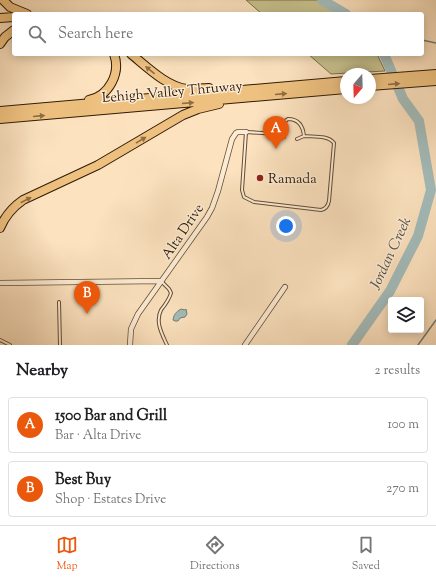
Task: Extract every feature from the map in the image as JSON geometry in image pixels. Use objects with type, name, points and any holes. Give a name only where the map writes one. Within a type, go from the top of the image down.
[{"type":"highway","points":[[2,0],[10,7],[22,12]]},
{"type":"highway","points":[[0,18],[12,17]]},
{"type":"highway","points":[[0,44],[5,37],[12,32]]},
{"type":"highway","points":[[63,106],[93,100],[107,90],[115,73],[116,62],[114,56]]},
{"type":"highway","points":[[134,56],[161,78],[176,86],[186,89],[296,86]]},
{"type":"highway","points":[[376,85],[416,79],[436,74]]},
{"type":"highway","points":[[376,79],[416,79],[436,81]]},
{"type":"highway","name":"Lehigh Valley Thruway","points":[[0,112],[340,82]]},
{"type":"highway","name":"Lehigh Valley Thruway","points":[[0,119],[340,90]]},
{"type":"highway","points":[[0,228],[9,213],[20,203],[98,165],[176,118],[198,109],[242,98]]},
{"type":"street","name":"Alta Drive","points":[[130,345],[132,329],[138,314],[212,208],[230,144],[234,135],[238,132],[246,132]]},
{"type":"street","points":[[0,283],[161,281]]},
{"type":"street","points":[[246,345],[285,287]]},
{"type":"lane","points":[[278,134],[281,124],[291,118],[300,123],[304,136]]},
{"type":"lane","points":[[284,138],[278,134],[246,132],[242,190],[244,197],[254,202],[321,210],[324,209],[329,201],[334,143],[332,140],[327,138],[304,136],[297,139]]},
{"type":"lane","points":[[161,281],[171,293],[160,312],[158,321],[167,345]]},
{"type":"lane","points":[[59,302],[60,345]]},
{"type":"lane","points":[[0,340],[10,345]]},
{"type":"shaded area","points":[[246,0],[317,0],[337,12],[260,12]]},
{"type":"shaded area","points":[[310,56],[378,56],[385,71],[376,72],[376,68],[340,68],[340,74],[331,74]]},
{"type":"water","points":[[181,309],[186,309],[187,314],[185,317],[180,318],[178,321],[173,320],[176,313]]},
{"type":"waterway","name":"Jordan Creek","points":[[322,0],[343,12]]},
{"type":"waterway","points":[[424,40],[436,43]]},
{"type":"waterway","name":"Jordan Creek","points":[[352,345],[390,291],[418,236],[431,190],[419,121],[403,99],[385,56]]},
{"type":"waterway","points":[[418,345],[436,320]]},
{"type":"place","name":"1500 Bar and Grill","points":[[276,149]]},
{"type":"place","name":"Ramada","points":[[260,178]]},
{"type":"place","name":"Best Buy","points":[[87,314]]}]
